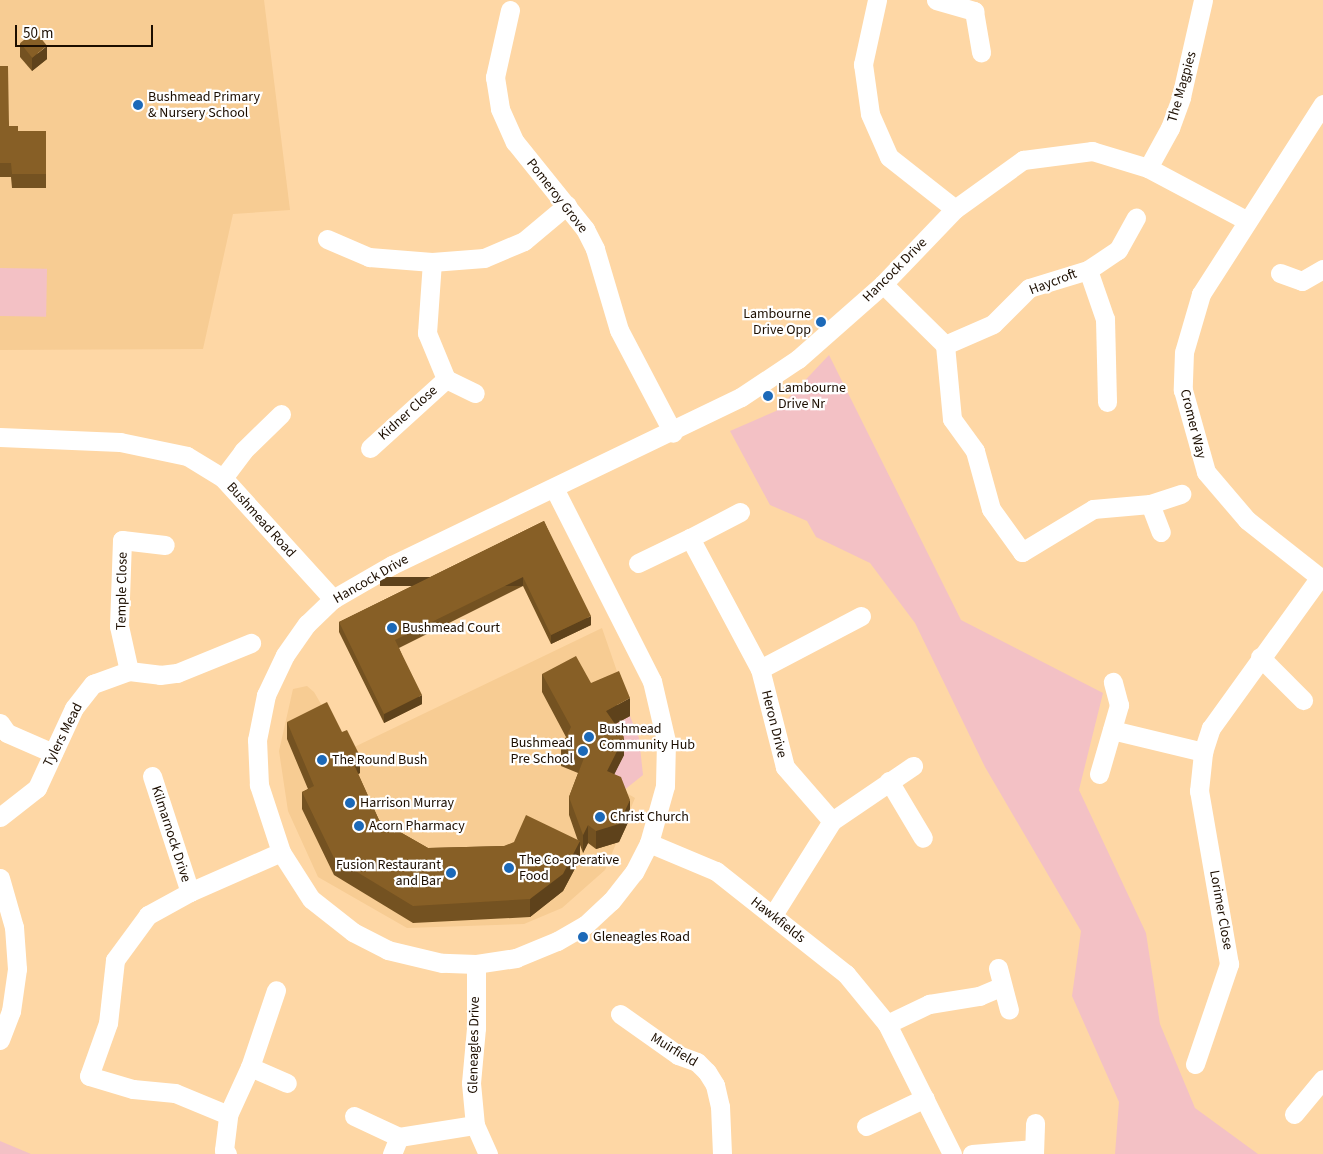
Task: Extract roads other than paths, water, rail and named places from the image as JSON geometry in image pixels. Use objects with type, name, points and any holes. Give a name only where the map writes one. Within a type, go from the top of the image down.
[{"type":"street","points":[[877,0],[863,64],[870,114],[890,156],[954,210]]},
{"type":"street","points":[[936,0],[974,6],[981,52]]},
{"type":"street","name":"The Magpies","points":[[1148,168],[1170,128],[1181,97],[1203,0]]},
{"type":"street","name":"Pomeroy Grove","points":[[510,10],[495,77],[500,109],[515,142],[586,229],[595,249],[619,330],[673,433]]},
{"type":"street","name":"Cromer Way","points":[[1321,579],[1247,520],[1206,472],[1183,390],[1184,352],[1201,294],[1246,220],[1323,104]]},
{"type":"street","name":"Hancock Drive","points":[[554,488],[652,681],[666,741],[665,786],[650,843],[634,872],[611,901],[585,925],[557,941],[516,958],[476,964],[442,963],[388,950],[353,932],[311,899],[280,852],[259,785],[257,740],[266,695],[285,655],[307,624],[333,599],[392,565],[554,488],[673,433],[741,397],[798,359],[883,284],[954,210],[1023,160],[1092,151],[1148,168],[1246,220]]},
{"type":"street","points":[[327,239],[369,257],[432,262],[492,255],[524,241],[567,206]]},
{"type":"street","name":"Haycroft","points":[[945,345],[993,324],[1029,288],[1088,270],[1118,250],[1136,218]]},
{"type":"street","name":"Kidner Close","points":[[432,262],[427,333],[446,379],[475,393]]},
{"type":"street","points":[[1280,274],[1302,281],[1323,269]]},
{"type":"street","name":"Haycroft","points":[[1088,270],[1105,319],[1107,402]]},
{"type":"street","points":[[883,284],[945,345],[952,419],[975,451],[991,509],[1022,552],[1093,509],[1150,504],[1181,494]]},
{"type":"street","name":"Kidner Close","points":[[370,448],[446,379]]},
{"type":"street","points":[[223,478],[244,451],[281,414]]},
{"type":"street","name":"Bushmead Road","points":[[0,438],[120,442],[187,456],[223,478],[333,599]]},
{"type":"street","points":[[1150,504],[1162,532]]},
{"type":"street","points":[[638,563],[740,512]]},
{"type":"street","name":"Heron Drive","points":[[690,538],[760,669],[785,767],[832,821]]},
{"type":"street","name":"Temple Close","points":[[128,671],[118,626],[122,540],[165,545]]},
{"type":"street","name":"Lorimer Close","points":[[1195,1064],[1229,964],[1199,791],[1203,752],[1211,728],[1260,657],[1321,579]]},
{"type":"street","points":[[760,669],[861,616]]},
{"type":"street","name":"Tylers Mead","points":[[0,817],[37,788],[74,708],[93,684],[128,671],[160,675],[177,673],[251,643]]},
{"type":"street","points":[[1260,657],[1303,700]]},
{"type":"street","points":[[1099,774],[1119,705],[1113,682]]},
{"type":"street","points":[[0,724],[7,733],[53,753]]},
{"type":"street","points":[[1112,730],[1203,752]]},
{"type":"street","points":[[772,915],[832,821],[888,781],[913,766]]},
{"type":"street","name":"Kilmarnock Drive","points":[[152,776],[190,892]]},
{"type":"street","points":[[888,781],[923,838]]},
{"type":"street","name":"Hawkfields","points":[[650,843],[716,871],[846,974],[887,1024],[952,1154]]},
{"type":"street","name":"Kilmarnock Drive","points":[[228,1115],[175,1093],[133,1089],[90,1076],[108,1023],[115,960],[148,915],[190,892],[280,852]]},
{"type":"street","points":[[0,878],[14,926],[17,969],[11,1011],[0,1040]]},
{"type":"street","name":"Gleneagles Drive","points":[[476,964],[476,1028],[471,1084],[475,1125],[488,1154]]},
{"type":"street","points":[[887,1024],[929,1004],[979,996],[1000,977],[1010,1010]]},
{"type":"street","points":[[227,1154],[224,1150],[228,1115],[250,1067],[276,990]]},
{"type":"street","name":"Muirfield","points":[[620,1014],[678,1055],[697,1062],[708,1072],[715,1085],[720,1106],[722,1154]]},
{"type":"street","points":[[250,1067],[287,1083]]},
{"type":"street","points":[[1294,1114],[1323,1079]]},
{"type":"street","points":[[866,1126],[925,1098]]},
{"type":"street","points":[[354,1116],[395,1145],[475,1125]]},
{"type":"street","points":[[972,1154],[1034,1152],[1035,1123]]},
{"type":"place","name":"Bushmead Primary & Nursery School","points":[[138,105]]},
{"type":"place","name":"Lambourne Drive Opp","points":[[821,322]]},
{"type":"place","name":"Lambourne Drive Nr","points":[[768,396]]},
{"type":"place","name":"Bushmead Court","points":[[392,628]]},
{"type":"place","name":"Bushmead Community Hub","points":[[589,737]]},
{"type":"place","name":"Bushmead Pre School","points":[[583,751]]},
{"type":"place","name":"The Round Bush","points":[[322,760]]},
{"type":"place","name":"Harrison Murray","points":[[350,803]]},
{"type":"place","name":"Christ Church","points":[[600,817]]},
{"type":"place","name":"Acorn Pharmacy","points":[[359,826]]},
{"type":"place","name":"The Co-operative Food","points":[[509,868]]},
{"type":"place","name":"Fusion Restaurant and Bar","points":[[451,873]]},
{"type":"place","name":"Gleneagles Road","points":[[583,937]]}]
